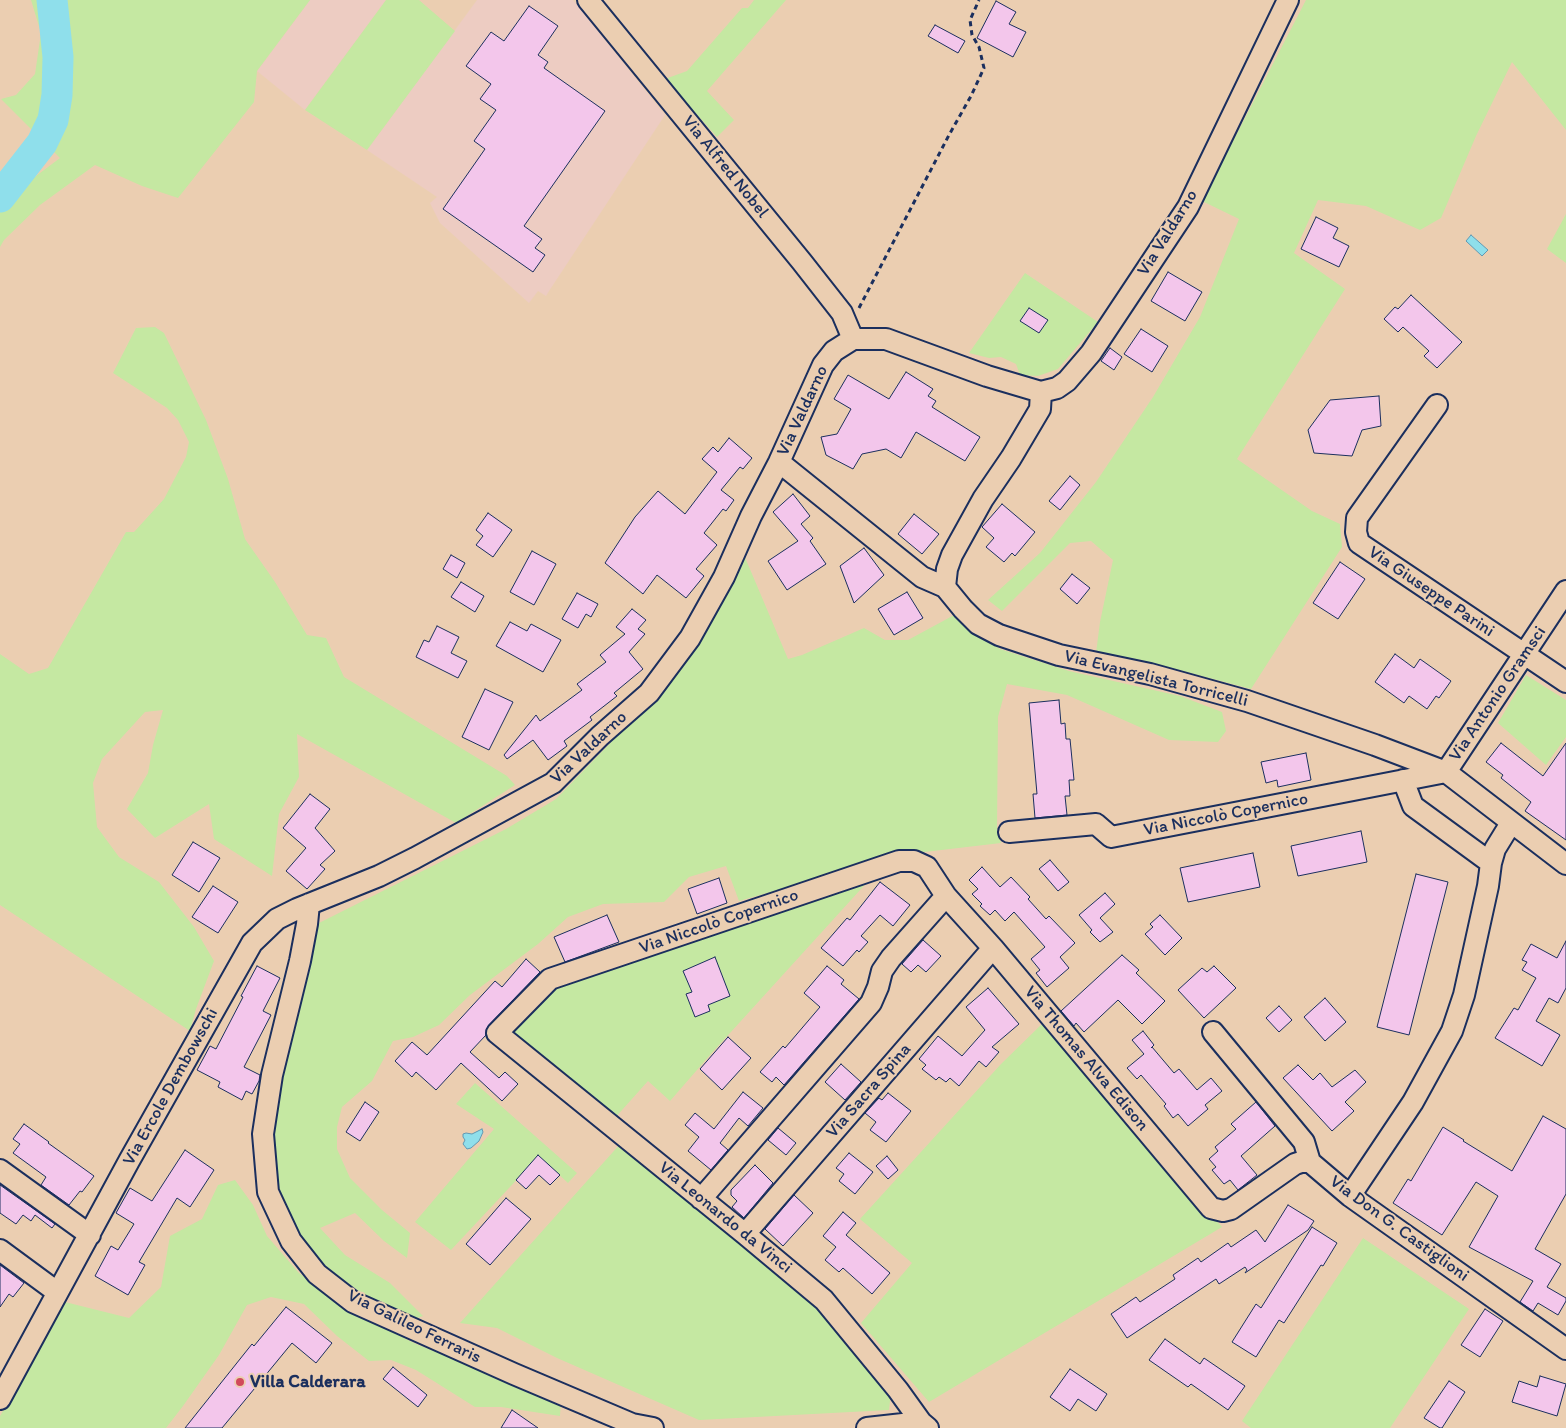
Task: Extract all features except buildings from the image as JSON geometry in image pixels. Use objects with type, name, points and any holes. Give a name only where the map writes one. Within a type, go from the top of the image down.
[{"type":"street","name":"Via Alfred Nobel","points":[[588,0],[802,262],[842,313],[851,334]]},
{"type":"street","name":"Via Valdarno","points":[[1041,392],[1057,388],[1067,381],[1091,353],[1188,207],[1288,0]]},
{"type":"street","points":[[779,462],[922,577],[945,587],[947,569],[952,555],[983,500],[1040,409],[1041,392],[987,376],[886,339],[851,334]]},
{"type":"street","name":"Via Valdarno","points":[[309,904],[379,876],[553,783],[600,736],[649,693],[690,638],[724,577],[823,365],[851,334]]},
{"type":"street","name":"Via Giuseppe Parini","points":[[1437,405],[1357,518],[1356,532],[1358,544],[1566,682]]},
{"type":"street","name":"Via Evangelista Torricelli","points":[[945,587],[978,624],[999,635],[1059,655],[1150,674],[1247,701],[1375,745],[1446,772],[1566,864]]},
{"type":"street","name":"Via Antonio Gramsci","points":[[1446,772],[1566,591]]},
{"type":"street","name":"Via Niccolò Copernico","points":[[1010,832],[1096,824],[1111,837],[1446,772]]},
{"type":"street","points":[[1403,780],[1414,806],[1491,863]]},
{"type":"street","points":[[1350,1196],[1412,1102],[1452,1031],[1464,995],[1488,886],[1491,863],[1496,848],[1511,823]]},
{"type":"street","name":"Via Niccolò Copernico","points":[[497,1033],[550,979],[899,861],[914,861],[927,867],[946,896]]},
{"type":"street","points":[[701,1199],[871,1003],[882,971],[890,958],[946,896]]},
{"type":"street","name":"Via Thomas Alva Edison","points":[[946,896],[993,948],[1212,1208],[1222,1211],[1231,1209],[1295,1164],[1310,1162]]},
{"type":"street","name":"Via Ercole Dembowschi","points":[[0,1399],[138,1145],[252,942],[277,919],[309,904]]},
{"type":"street","name":"Via Galileo Ferraris","points":[[309,904],[300,961],[272,1075],[263,1134],[268,1192],[291,1241],[317,1274],[353,1302],[630,1426],[654,1428]]},
{"type":"street","name":"Via Sacra Spina","points":[[745,1234],[993,948]]},
{"type":"street","points":[[1213,1032],[1304,1142],[1310,1162]]},
{"type":"street","name":"Via Leonardo da Vinci","points":[[497,1033],[824,1300],[898,1390],[924,1425]]},
{"type":"street","name":"Via Don G. Castiglioni","points":[[1310,1162],[1350,1196],[1566,1349]]},
{"type":"street","points":[[0,1170],[90,1235]]},
{"type":"street","points":[[0,1250],[57,1292]]},
{"type":"street","points":[[868,1428],[924,1425]]},
{"type":"path","points":[[851,334],[984,68],[979,48],[972,35],[970,20],[979,0]]},
{"type":"shaded area","points":[[310,0],[386,0],[305,110],[257,71]]},
{"type":"shaded area","points":[[477,0],[573,0],[665,115],[546,296],[538,291],[529,303],[440,223],[430,203],[437,197],[367,150]]},
{"type":"green space","points":[[31,0],[310,0],[257,71],[254,102],[178,198],[142,186],[95,165],[40,205],[4,240],[0,247],[0,190],[24,185],[60,158],[1,99],[16,95],[35,74],[41,33]]},
{"type":"green space","points":[[386,0],[419,0],[455,31],[367,150],[305,110]]},
{"type":"green space","points":[[754,0],[786,0],[707,91],[734,120],[717,137],[665,79],[687,71],[742,8],[748,8]]},
{"type":"green space","points":[[1306,0],[1566,0],[1566,130],[1512,62],[1476,136],[1441,218],[1420,230],[1366,206],[1318,200],[1294,253],[1345,289],[1237,459],[1312,511],[1340,524],[1342,547],[1251,689],[1137,659],[1110,657],[1096,653],[1100,622],[1113,560],[1091,541],[1070,543],[1002,611],[988,600],[1040,553],[1096,482],[1153,397],[1200,317],[1239,219],[1202,201]]},
{"type":"green space","points":[[1566,214],[1566,263],[1547,249]]},
{"type":"green space","points":[[1025,273],[1098,322],[1058,369],[1038,376],[1020,375],[1016,364],[1001,357],[989,358],[969,353]]},
{"type":"green space","points":[[155,327],[164,333],[206,420],[228,479],[245,539],[275,582],[307,635],[326,638],[344,677],[507,776],[515,785],[456,823],[297,734],[299,777],[279,814],[272,876],[214,839],[209,804],[155,838],[127,809],[148,773],[153,745],[163,710],[145,712],[102,759],[93,783],[97,827],[119,857],[159,882],[194,927],[214,961],[190,1031],[0,905],[0,654],[29,674],[48,668],[126,532],[134,532],[164,499],[186,457],[189,442],[178,420],[167,408],[113,373],[136,328]]},
{"type":"green space","points":[[744,555],[788,659],[802,655],[864,628],[885,640],[908,640],[956,614],[1000,649],[1069,671],[1180,696],[1222,712],[1226,731],[1218,742],[1169,740],[1067,695],[1007,684],[998,717],[997,831],[1001,843],[882,857],[739,901],[726,866],[689,877],[664,902],[603,904],[568,917],[538,944],[470,995],[439,1025],[413,1037],[393,1041],[372,1081],[342,1107],[337,1127],[337,1149],[350,1178],[382,1210],[410,1233],[407,1258],[384,1241],[355,1213],[320,1228],[345,1255],[390,1283],[423,1316],[409,1321],[376,1304],[328,1268],[292,1230],[276,1194],[271,1154],[275,1103],[307,962],[319,923],[506,829],[556,799],[652,703],[686,663]]},
{"type":"green space","points":[[1526,675],[1566,700],[1566,737],[1546,765],[1498,723]]},
{"type":"green space","points":[[871,878],[670,1101],[648,1081],[614,1119],[511,1035],[553,985]]},
{"type":"green space","points":[[1045,1021],[1222,1227],[929,1402],[861,1323],[912,1263],[860,1219],[1001,1064]]},
{"type":"green space","points":[[475,1083],[577,1173],[568,1183],[539,1156],[451,1250],[415,1222],[494,1129],[456,1104]]},
{"type":"green space","points":[[621,1143],[801,1287],[891,1392],[889,1410],[699,1420],[557,1358],[497,1328],[460,1323]]},
{"type":"green space","points":[[235,1180],[253,1205],[267,1236],[299,1273],[348,1309],[416,1344],[561,1401],[560,1416],[501,1407],[475,1407],[416,1370],[391,1360],[369,1361],[337,1336],[304,1304],[271,1297],[247,1305],[219,1355],[166,1428],[0,1428],[0,1416],[65,1302],[129,1318],[161,1287],[170,1236],[202,1219],[218,1185]]},
{"type":"green space","points":[[1363,1238],[1469,1309],[1390,1428],[1251,1428],[1242,1421]]},
{"type":"water","points":[[1471,235],[1488,250],[1482,256],[1466,241]]},
{"type":"water","points":[[482,1129],[483,1132],[479,1141],[467,1149],[463,1144],[465,1140],[463,1134],[472,1134]]},
{"type":"waterway","points":[[0,197],[42,143],[53,120],[57,95],[58,57],[52,0]]},
{"type":"place","name":"Villa Calderara","points":[[240,1382]]}]
